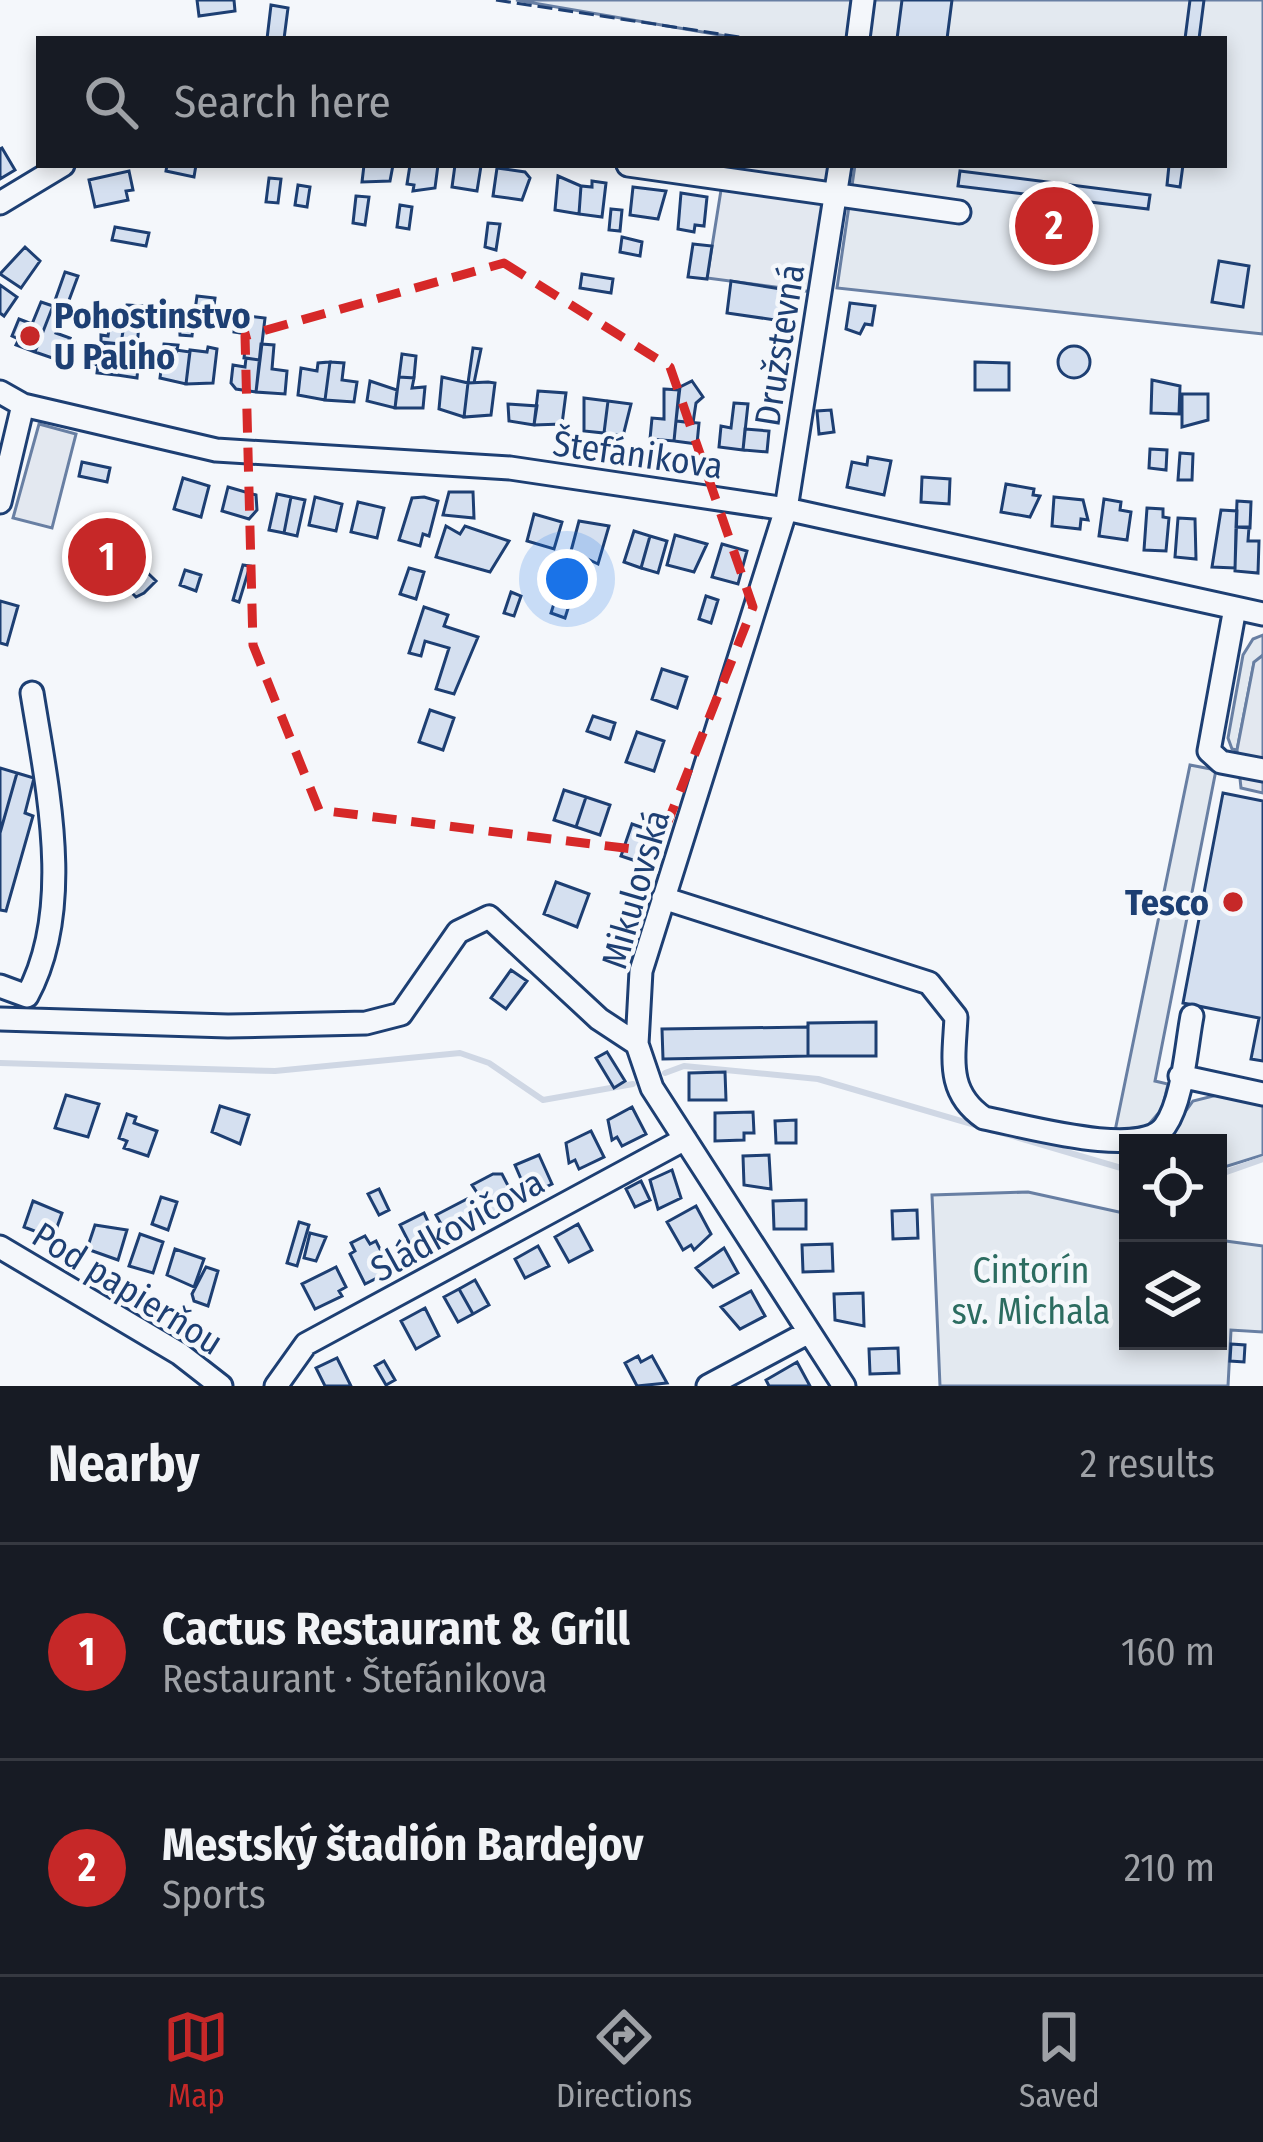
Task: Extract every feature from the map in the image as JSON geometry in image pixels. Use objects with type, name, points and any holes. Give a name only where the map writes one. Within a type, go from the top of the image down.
[{"type":"street","points":[[858,36],[863,0]]},
{"type":"street","points":[[0,203],[57,168]]},
{"type":"street","points":[[652,168],[959,212]]},
{"type":"street","name":"Družstevná","points":[[786,509],[840,168]]},
{"type":"street","name":"Štefánikova","points":[[0,392],[23,405],[216,450],[510,468],[786,509],[1263,614]]},
{"type":"street","points":[[0,502],[23,405]]},
{"type":"street","name":"Mikulovská","points":[[786,509],[641,971],[637,1044],[652,1088],[844,1386]]},
{"type":"street","points":[[1235,608],[1209,751],[1221,762],[1263,770]]},
{"type":"street","points":[[0,986],[27,996],[43,966],[52,904],[48,790],[32,693]]},
{"type":"street","points":[[663,898],[929,982],[956,1017],[953,1081],[965,1105],[984,1118],[1124,1143],[1149,1142],[1167,1125],[1192,1016]]},
{"type":"street","points":[[0,1019],[228,1026],[366,1023],[401,1014],[458,932],[489,917],[558,975],[599,1019],[637,1044]]},
{"type":"street","points":[[1180,1076],[1263,1094]]},
{"type":"street","name":"Sládkovičova","points":[[276,1386],[306,1344],[685,1139]]},
{"type":"street","name":"Pod papierňou","points":[[0,1247],[180,1354],[220,1386]]},
{"type":"street","points":[[708,1386],[809,1332]]},
{"type":"highlighted area","points":[[504,263],[670,367],[753,607],[656,852],[319,810],[253,645],[245,336]]},
{"type":"green space","points":[[516,0],[1263,0],[1263,334],[837,288],[855,168],[1227,168],[1227,36],[726,36]]},
{"type":"green space","points":[[1263,635],[1263,664],[1254,663],[1237,750],[1232,749],[1228,738],[1243,655],[1253,639]]},
{"type":"green space","points":[[1190,765],[1216,770],[1155,1081],[1168,1084],[1162,1109],[1144,1130],[1115,1131]]},
{"type":"green space","points":[[1217,1095],[1263,1101],[1263,1155],[1227,1166],[1227,1134],[1169,1134],[1193,1101]]},
{"type":"green space","name":"Cintorín sv. Michala","points":[[1028,1192],[1119,1212],[1119,1350],[1227,1350],[1227,1241],[1263,1246],[1263,1332],[1231,1330],[1228,1386],[940,1386],[932,1195]]},
{"type":"shaded area","points":[[725,168],[840,168],[821,293],[707,278]]},
{"type":"shaded area","points":[[39,424],[76,434],[52,528],[13,518]]},
{"type":"shaded area","points":[[1263,655],[1263,793],[1241,788],[1237,750],[1254,662]]},
{"type":"building","points":[[197,0],[234,0],[235,11],[199,16]]},
{"type":"building","points":[[902,0],[952,0],[947,36],[897,36]]},
{"type":"building","points":[[1190,0],[1204,0],[1199,36],[1185,36]]},
{"type":"building","points":[[271,5],[288,8],[284,36],[267,36]]},
{"type":"building","points":[[0,149],[15,170],[0,179]]},
{"type":"building","points":[[166,168],[196,168],[194,177]]},
{"type":"building","points":[[364,168],[392,168],[390,181],[362,182]]},
{"type":"building","points":[[410,168],[438,168],[435,188],[413,191],[414,185],[407,184]]},
{"type":"building","points":[[455,168],[481,168],[477,191],[452,187]]},
{"type":"building","points":[[497,168],[525,172],[530,178],[522,200],[493,196]]},
{"type":"building","points":[[1169,168],[1183,168],[1180,187],[1167,185]]},
{"type":"building","points":[[129,171],[133,190],[126,191],[128,200],[95,207],[89,180]]},
{"type":"building","points":[[960,171],[1150,195],[1148,209],[958,186]]},
{"type":"building","points":[[558,176],[581,186],[579,214],[555,210]]},
{"type":"building","points":[[269,178],[281,179],[278,203],[266,202]]},
{"type":"building","points":[[592,181],[606,183],[602,217],[579,214],[581,186],[592,187]]},
{"type":"building","points":[[298,185],[310,187],[307,207],[295,205]]},
{"type":"building","points":[[633,187],[666,191],[658,219],[630,215]]},
{"type":"building","points":[[681,193],[707,197],[704,226],[695,225],[694,232],[678,229]]},
{"type":"building","points":[[356,196],[369,197],[365,225],[353,223]]},
{"type":"building","points":[[400,205],[412,207],[409,229],[397,227]]},
{"type":"building","points":[[611,209],[622,210],[620,231],[609,230]]},
{"type":"building","points":[[488,223],[500,224],[496,250],[485,247]]},
{"type":"building","points":[[115,227],[149,233],[146,246],[112,240]]},
{"type":"building","points":[[622,237],[642,242],[640,256],[620,252]]},
{"type":"building","points":[[693,244],[712,246],[707,279],[688,277]]},
{"type":"building","points":[[25,247],[40,261],[21,288],[0,274]]},
{"type":"building","points":[[1219,261],[1249,266],[1243,307],[1212,302]]},
{"type":"building","points":[[65,272],[78,276],[65,311],[53,306]]},
{"type":"building","points":[[582,274],[613,279],[611,293],[580,288]]},
{"type":"building","points":[[731,281],[787,290],[782,321],[727,313]]},
{"type":"building","points":[[0,285],[17,297],[4,316],[0,313]]},
{"type":"building","points":[[197,296],[215,298],[212,320],[194,318]]},
{"type":"building","points":[[41,302],[53,306],[35,352],[16,345],[19,339],[12,336],[19,319],[32,324]]},
{"type":"building","points":[[850,303],[875,306],[872,325],[865,324],[860,334],[846,329]]},
{"type":"building","points":[[127,305],[142,306],[141,315],[147,316],[146,325],[139,325],[137,346],[121,344]]},
{"type":"building","points":[[53,306],[65,311],[56,333],[70,338],[58,360],[35,352]]},
{"type":"building","points":[[179,310],[195,312],[192,336],[180,335]]},
{"type":"building","points":[[236,315],[265,318],[260,360],[244,358],[247,334],[234,332]]},
{"type":"building","points":[[111,316],[125,318],[121,344],[101,342],[101,335],[108,336]]},
{"type":"building","points":[[121,344],[117,375],[97,373],[98,365],[92,364],[94,345]]},
{"type":"building","points":[[121,344],[134,345],[133,355],[139,356],[137,378],[117,375]]},
{"type":"building","points":[[164,344],[178,345],[174,364],[162,362]]},
{"type":"building","points":[[261,344],[274,345],[272,369],[287,371],[285,394],[256,392]]},
{"type":"building","points":[[1074,346],[1085,351],[1090,362],[1085,373],[1074,378],[1063,373],[1058,362],[1063,351]]},
{"type":"building","points":[[208,347],[217,349],[213,383],[186,384],[190,350],[207,352]]},
{"type":"building","points":[[473,348],[481,349],[474,383],[468,383]]},
{"type":"building","points":[[176,350],[190,352],[186,384],[160,378],[162,362],[174,364]]},
{"type":"building","points":[[402,354],[416,356],[414,378],[399,377]]},
{"type":"building","points":[[246,358],[260,360],[256,392],[236,389],[231,383],[233,365],[245,367]]},
{"type":"building","points":[[330,362],[325,400],[298,395],[301,368],[317,371],[318,363]]},
{"type":"building","points":[[330,362],[344,363],[342,380],[357,382],[354,402],[325,400]]},
{"type":"building","points":[[975,362],[1009,363],[1009,390],[975,390]]},
{"type":"building","points":[[399,377],[414,378],[412,388],[425,387],[423,408],[395,408]]},
{"type":"building","points":[[442,377],[468,383],[464,417],[439,409]]},
{"type":"building","points":[[1152,380],[1180,386],[1179,414],[1151,413]]},
{"type":"building","points":[[370,381],[397,390],[395,408],[367,401]]},
{"type":"building","points":[[692,381],[703,397],[696,403],[693,423],[676,421],[680,387]]},
{"type":"building","points":[[468,383],[495,383],[491,415],[464,417]]},
{"type":"building","points":[[664,389],[679,390],[674,441],[650,439],[652,418],[664,419]]},
{"type":"building","points":[[538,391],[566,393],[562,424],[534,425]]},
{"type":"building","points":[[1182,394],[1208,394],[1208,420],[1182,427]]},
{"type":"building","points":[[584,398],[608,401],[604,433],[584,431]]},
{"type":"building","points":[[608,401],[631,404],[623,436],[604,433]]},
{"type":"building","points":[[734,403],[748,404],[743,450],[719,447],[721,426],[731,428]]},
{"type":"building","points":[[508,404],[537,406],[534,425],[509,421]]},
{"type":"building","points":[[831,410],[834,432],[819,434],[817,411]]},
{"type":"building","points":[[676,421],[699,423],[697,444],[674,441]]},
{"type":"building","points":[[745,429],[769,431],[767,452],[743,450]]},
{"type":"building","points":[[1150,449],[1167,450],[1166,470],[1149,468]]},
{"type":"building","points":[[1180,453],[1193,454],[1192,480],[1178,480]]},
{"type":"building","points":[[868,457],[891,461],[884,495],[847,487],[852,462],[867,465]]},
{"type":"building","points":[[82,462],[110,468],[107,482],[79,476]]},
{"type":"building","points":[[922,477],[950,479],[949,504],[921,502]]},
{"type":"building","points":[[183,478],[209,486],[201,517],[174,509]]},
{"type":"building","points":[[1006,484],[1034,489],[1033,495],[1040,496],[1030,517],[1001,512]]},
{"type":"building","points":[[228,487],[256,495],[257,510],[249,519],[222,511]]},
{"type":"building","points":[[449,492],[473,492],[474,518],[443,515]]},
{"type":"building","points":[[277,494],[291,497],[284,533],[269,530]]},
{"type":"building","points":[[291,497],[305,500],[297,536],[284,533]]},
{"type":"building","points":[[315,497],[342,504],[336,531],[309,525]]},
{"type":"building","points":[[1054,497],[1083,500],[1088,520],[1081,519],[1080,529],[1052,526]]},
{"type":"building","points":[[412,498],[438,501],[429,536],[423,534],[420,546],[399,540]]},
{"type":"building","points":[[1104,499],[1121,502],[1120,510],[1131,512],[1127,540],[1099,536]]},
{"type":"building","points":[[1237,501],[1251,502],[1250,528],[1236,527]]},
{"type":"building","points":[[358,502],[384,508],[377,538],[351,532]]},
{"type":"building","points":[[1147,508],[1163,509],[1163,517],[1169,518],[1166,551],[1144,550]]},
{"type":"building","points":[[1221,510],[1237,511],[1235,568],[1212,567]]},
{"type":"building","points":[[534,514],[562,522],[554,549],[527,541]]},
{"type":"building","points":[[1178,518],[1195,519],[1196,559],[1175,557]]},
{"type":"building","points":[[92,519],[156,581],[144,593],[136,597],[75,536]]},
{"type":"building","points":[[579,521],[609,526],[598,564],[571,551]]},
{"type":"building","points":[[446,526],[460,534],[465,526],[509,541],[490,572],[436,557]]},
{"type":"building","points":[[1236,527],[1249,527],[1248,541],[1259,541],[1258,573],[1235,571]]},
{"type":"building","points":[[634,531],[650,536],[641,568],[624,562]]},
{"type":"building","points":[[675,535],[707,544],[694,572],[667,565]]},
{"type":"building","points":[[650,536],[667,541],[658,573],[641,568]]},
{"type":"building","points":[[722,544],[747,551],[738,584],[712,577]]},
{"type":"building","points":[[243,565],[250,566],[239,602],[233,600]]},
{"type":"building","points":[[409,568],[424,572],[416,599],[400,594]]},
{"type":"building","points":[[185,570],[201,575],[196,591],[180,585]]},
{"type":"building","points":[[562,578],[576,583],[565,618],[551,613]]},
{"type":"building","points":[[511,592],[521,596],[514,616],[504,613]]},
{"type":"building","points":[[706,596],[718,600],[711,623],[699,619]]},
{"type":"building","points":[[0,601],[18,606],[7,645],[0,643]]},
{"type":"building","points":[[424,607],[448,615],[444,626],[478,637],[454,694],[436,689],[449,648],[425,641],[421,656],[409,653]]},
{"type":"building","points":[[662,669],[687,677],[677,708],[652,699]]},
{"type":"building","points":[[430,710],[454,718],[443,750],[419,742]]},
{"type":"building","points":[[593,716],[615,723],[610,739],[587,731]]},
{"type":"building","points":[[637,732],[664,741],[654,771],[626,762]]},
{"type":"building","points":[[0,768],[17,773],[0,833]]},
{"type":"building","points":[[17,773],[34,778],[25,813],[33,816],[6,911],[0,910],[0,833]]},
{"type":"building","points":[[564,790],[586,797],[576,827],[554,820]]},
{"type":"building","name":"Tesco","points":[[1223,793],[1263,801],[1263,1061],[1251,1059],[1259,1018],[1183,1003]]},
{"type":"building","points":[[586,797],[610,805],[600,835],[576,827]]},
{"type":"building","points":[[632,824],[655,832],[645,864],[621,856]]},
{"type":"building","points":[[556,882],[589,894],[577,927],[544,914]]},
{"type":"building","points":[[511,970],[527,981],[506,1009],[491,998]]},
{"type":"building","points":[[876,1022],[876,1056],[808,1056],[808,1023]]},
{"type":"building","points":[[808,1027],[808,1056],[663,1059],[662,1029]]},
{"type":"building","points":[[607,1052],[625,1081],[614,1088],[596,1058]]},
{"type":"building","points":[[725,1072],[726,1100],[689,1100],[689,1073]]},
{"type":"building","points":[[66,1095],[99,1104],[88,1137],[55,1128]]},
{"type":"building","points":[[220,1106],[249,1115],[240,1144],[212,1132]]},
{"type":"building","points":[[632,1107],[646,1134],[622,1146],[617,1137],[612,1140],[608,1120]]},
{"type":"building","points":[[753,1112],[754,1133],[744,1133],[744,1140],[715,1141],[715,1113]]},
{"type":"building","points":[[127,1114],[136,1117],[134,1123],[157,1131],[148,1156],[124,1148],[127,1141],[119,1138]]},
{"type":"building","points":[[796,1120],[796,1143],[776,1143],[775,1121]]},
{"type":"building","points":[[591,1131],[604,1157],[579,1169],[575,1160],[569,1163],[566,1143]]},
{"type":"building","points":[[539,1155],[552,1184],[528,1195],[515,1165]]},
{"type":"building","points":[[769,1155],[771,1189],[744,1185],[743,1156]]},
{"type":"building","points":[[672,1170],[681,1198],[658,1209],[650,1180]]},
{"type":"building","points":[[502,1174],[517,1203],[492,1215],[472,1185]]},
{"type":"building","points":[[641,1181],[650,1200],[635,1207],[626,1189]]},
{"type":"building","points":[[379,1189],[389,1210],[379,1215],[368,1194]]},
{"type":"building","points":[[161,1197],[177,1202],[168,1230],[152,1224]]},
{"type":"building","points":[[467,1199],[480,1223],[449,1238],[436,1215]]},
{"type":"building","points":[[806,1200],[806,1229],[774,1229],[773,1201]]},
{"type":"building","points":[[33,1201],[62,1213],[53,1238],[24,1227]]},
{"type":"building","points":[[696,1206],[711,1234],[694,1250],[691,1245],[683,1250],[667,1222]]},
{"type":"building","points":[[917,1210],[918,1238],[893,1239],[892,1211]]},
{"type":"building","points":[[424,1213],[439,1245],[416,1256],[400,1225]]},
{"type":"building","points":[[299,1222],[309,1225],[297,1266],[287,1263]]},
{"type":"building","points":[[578,1224],[592,1250],[569,1262],[555,1237]]},
{"type":"building","points":[[95,1225],[127,1230],[118,1260],[87,1249]]},
{"type":"building","points":[[310,1233],[326,1237],[316,1261],[304,1258]]},
{"type":"building","points":[[140,1234],[163,1242],[153,1273],[129,1266]]},
{"type":"building","points":[[365,1236],[370,1244],[376,1241],[391,1271],[365,1284],[350,1254],[355,1251],[351,1243]]},
{"type":"building","points":[[832,1244],[833,1271],[803,1272],[802,1245]]},
{"type":"building","points":[[538,1246],[549,1266],[525,1278],[515,1259]]},
{"type":"building","points":[[724,1248],[738,1273],[713,1287],[696,1268]]},
{"type":"building","points":[[175,1249],[204,1259],[194,1287],[167,1275]]},
{"type":"building","points":[[206,1267],[218,1271],[208,1306],[194,1301],[192,1294]]},
{"type":"building","points":[[336,1267],[346,1287],[339,1291],[342,1296],[315,1309],[302,1284]]},
{"type":"building","points":[[475,1280],[489,1305],[473,1314],[459,1289]]},
{"type":"building","points":[[459,1289],[473,1314],[458,1322],[444,1297]]},
{"type":"building","points":[[751,1291],[765,1316],[740,1329],[721,1307]]},
{"type":"building","points":[[863,1293],[864,1326],[835,1320],[834,1294]]},
{"type":"building","points":[[425,1308],[439,1336],[416,1349],[401,1321]]},
{"type":"building","points":[[1231,1344],[1245,1345],[1244,1362],[1230,1361]]},
{"type":"building","points":[[898,1348],[899,1373],[870,1374],[869,1349]]},
{"type":"building","points":[[638,1356],[641,1362],[652,1356],[667,1383],[637,1386],[625,1363]]},
{"type":"building","points":[[337,1358],[351,1386],[325,1386],[316,1368]]},
{"type":"building","points":[[384,1361],[395,1380],[386,1385],[375,1366]]},
{"type":"building","points":[[797,1362],[810,1386],[769,1386],[766,1380]]},
{"type":"waterway","points":[[0,1063],[275,1071],[460,1053],[489,1063],[543,1100],[633,1084]]},
{"type":"waterway","points":[[665,1073],[684,1066],[818,1079],[1119,1167]]},
{"type":"waterway","points":[[1227,1172],[1263,1159]]},
{"type":"fence","points":[[496,0],[733,36]]},
{"type":"place","name":"Mestský štadión Bardejov","points":[[1054,226]]},
{"type":"place","name":"Pohostinstvo U Paliho","points":[[30,336]]},
{"type":"place","name":"Cactus Restaurant & Grill","points":[[107,557]]},
{"type":"place","name":"Tesco","points":[[1233,902]]}]
